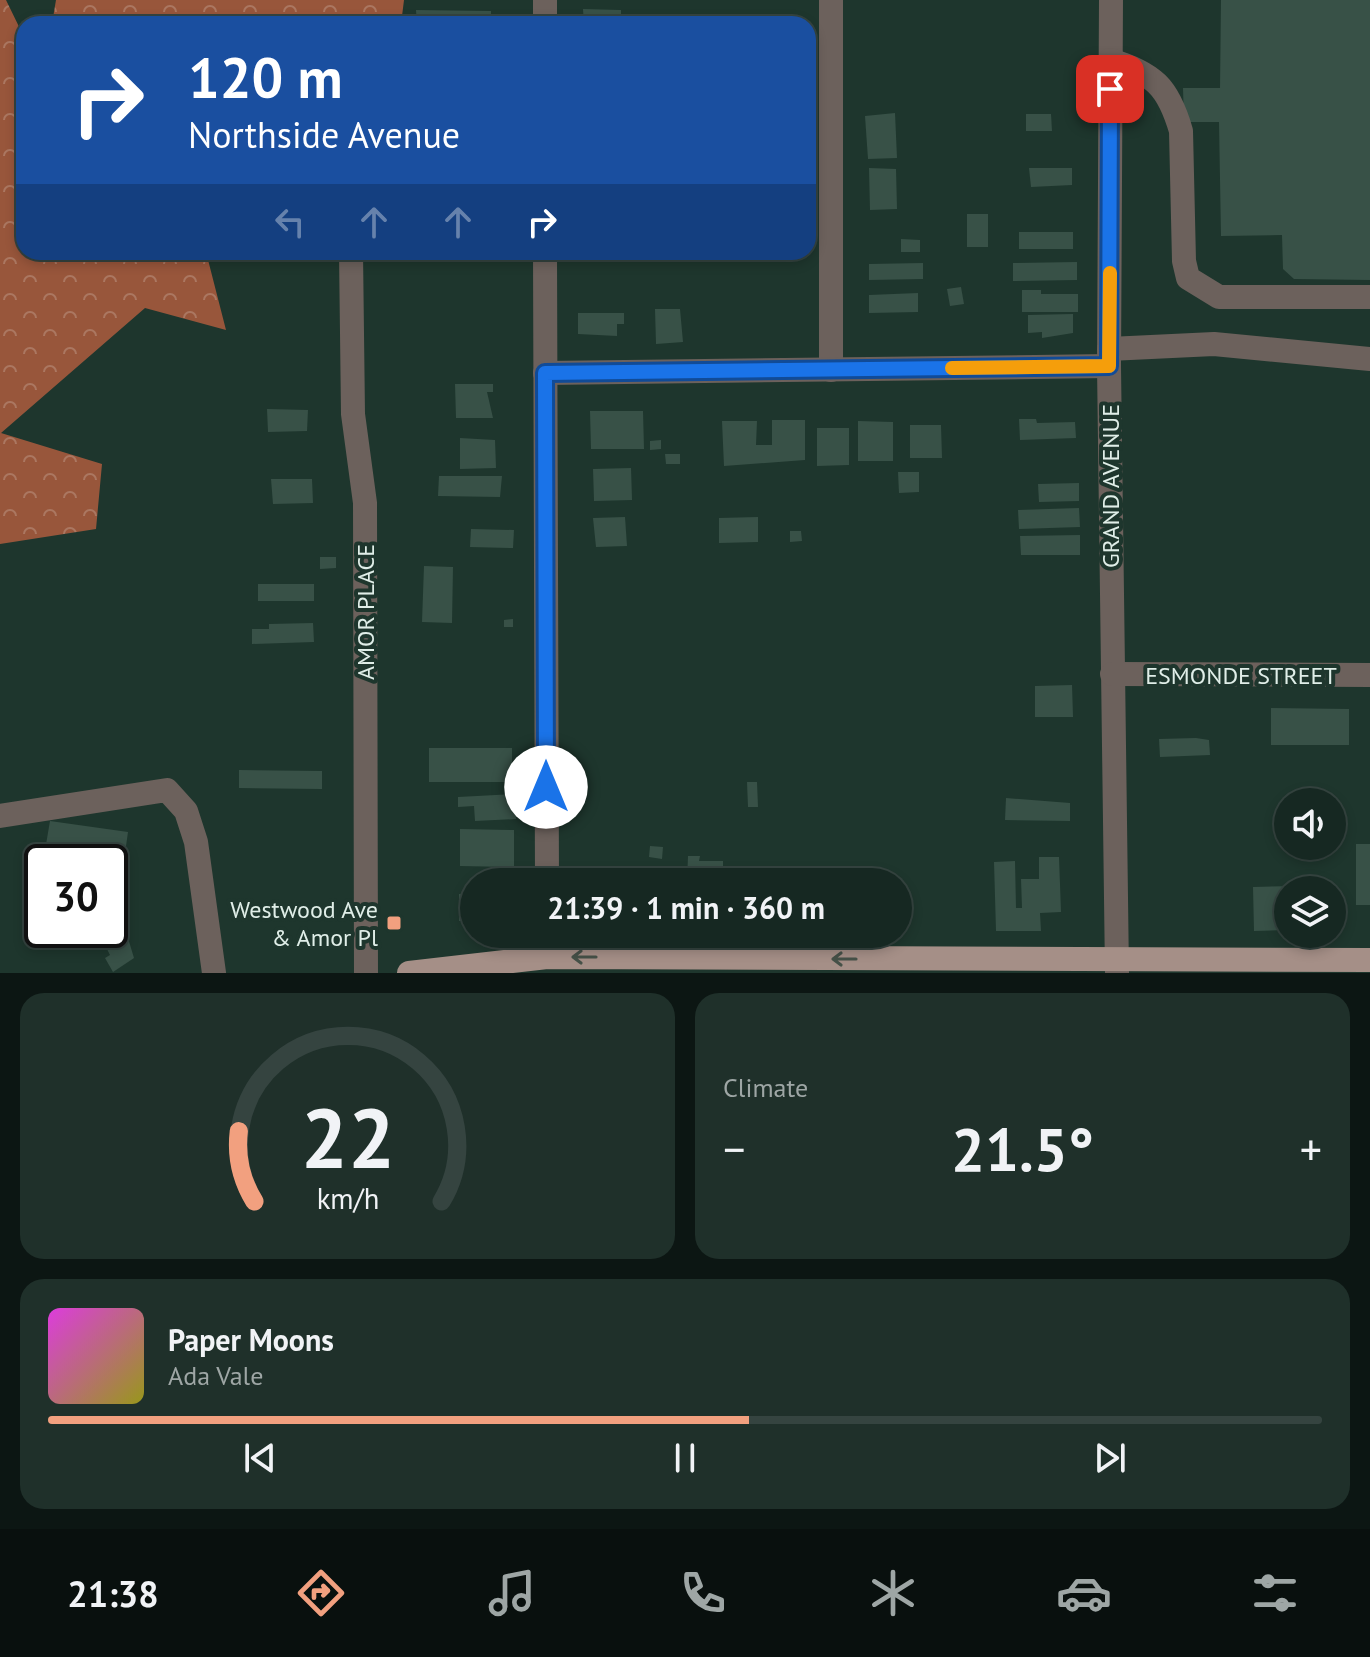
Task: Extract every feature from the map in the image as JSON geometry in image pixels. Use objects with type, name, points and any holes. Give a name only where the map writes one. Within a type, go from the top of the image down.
[{"type":"main road","points":[[409,973],[537,948]]},
{"type":"main road","points":[[601,948],[1117,967],[1370,960]]},
{"type":"street","points":[[831,0],[831,370]]},
{"type":"street","name":"GRAND AVENUE","points":[[1111,0],[1109,357],[1117,967]]},
{"type":"street","points":[[1110,60],[1141,70],[1159,83],[1176,115],[1181,131],[1184,261],[1188,278],[1219,297],[1370,297]]},
{"type":"street","name":"AMOR PLACE","points":[[351,260],[353,414],[365,503],[366,973]]},
{"type":"street","points":[[545,260],[547,868]]},
{"type":"street","points":[[545,373],[831,370],[1109,357],[1214,344],[1370,359]]},
{"type":"street","name":"ESMONDE STREET","points":[[1112,674],[1370,675]]},
{"type":"street","points":[[0,816],[167,790],[186,811],[196,842],[214,973]]},
{"type":"green space","points":[[0,0],[6,0],[16,21],[16,260],[208,260],[226,330],[145,308],[1,433],[102,464],[96,529],[0,544]]},
{"type":"green space","points":[[56,0],[404,0],[402,16],[53,16]]},
{"type":"building","points":[[1221,0],[1370,0],[1370,280],[1294,279],[1283,269],[1282,235],[1221,236],[1219,122],[1184,122],[1183,88],[1220,88]]},
{"type":"building","points":[[583,9],[621,10],[621,16],[583,16]]},
{"type":"building","points":[[416,10],[491,11],[491,16],[416,16]]},
{"type":"building","points":[[895,113],[897,158],[868,159],[865,116]]},
{"type":"building","points":[[1026,114],[1051,114],[1052,131],[1026,131]]},
{"type":"building","points":[[869,168],[896,169],[897,209],[870,210]]},
{"type":"building","points":[[1029,168],[1072,168],[1072,185],[1031,187]]},
{"type":"building","points":[[967,214],[988,214],[988,247],[967,247]]},
{"type":"building","points":[[1019,232],[1073,232],[1073,249],[1019,249]]},
{"type":"building","points":[[901,239],[920,240],[920,252],[901,252]]},
{"type":"building","points":[[1077,262],[1077,280],[1013,281],[1013,263]]},
{"type":"building","points":[[923,263],[923,279],[869,280],[869,264]]},
{"type":"building","points":[[961,287],[964,304],[950,306],[947,289]]},
{"type":"building","points":[[1022,290],[1041,290],[1041,294],[1078,294],[1078,312],[1022,312]]},
{"type":"building","points":[[918,293],[918,312],[869,313],[869,295]]},
{"type":"building","points":[[655,309],[680,309],[683,342],[656,344]]},
{"type":"building","points":[[578,313],[624,313],[624,324],[617,324],[617,336],[578,334]]},
{"type":"building","points":[[1073,314],[1073,333],[1042,338],[1042,332],[1028,333],[1028,315]]},
{"type":"building","points":[[455,384],[493,384],[493,392],[487,392],[493,418],[456,418]]},
{"type":"building","points":[[267,409],[308,410],[307,431],[268,432]]},
{"type":"building","points":[[590,411],[643,411],[644,449],[591,449]]},
{"type":"building","points":[[1019,419],[1036,419],[1037,423],[1075,422],[1076,438],[1020,440]]},
{"type":"building","points":[[772,420],[805,420],[805,460],[724,466],[722,421],[757,421],[756,445],[772,445]]},
{"type":"building","points":[[858,421],[893,422],[893,461],[858,461]]},
{"type":"building","points":[[910,425],[941,425],[942,458],[910,458]]},
{"type":"building","points":[[817,428],[849,428],[849,465],[817,466]]},
{"type":"building","points":[[460,438],[495,440],[496,468],[460,469]]},
{"type":"building","points":[[661,440],[661,449],[650,450],[650,441]]},
{"type":"building","points":[[665,454],[680,454],[680,464],[666,464]]},
{"type":"building","points":[[631,468],[632,500],[594,501],[593,469]]},
{"type":"building","points":[[898,472],[919,472],[919,492],[899,493]]},
{"type":"building","points":[[439,476],[502,476],[500,497],[438,496]]},
{"type":"building","points":[[271,479],[312,479],[313,503],[273,504]]},
{"type":"building","points":[[1079,483],[1079,501],[1039,502],[1038,484]]},
{"type":"building","points":[[1079,508],[1080,527],[1019,529],[1018,510]]},
{"type":"building","points":[[625,517],[627,546],[596,547],[593,518]]},
{"type":"building","points":[[758,517],[758,542],[719,543],[719,518]]},
{"type":"building","points":[[471,529],[514,530],[513,548],[470,547]]},
{"type":"building","points":[[790,531],[801,531],[802,541],[790,542]]},
{"type":"building","points":[[1080,535],[1080,555],[1021,555],[1020,536]]},
{"type":"building","points":[[320,557],[336,557],[336,568],[320,569]]},
{"type":"building","points":[[424,566],[453,567],[452,623],[422,622]]},
{"type":"building","points":[[258,584],[314,584],[314,601],[258,601]]},
{"type":"building","points":[[513,619],[513,627],[504,627],[504,620]]},
{"type":"building","points":[[313,623],[314,642],[252,644],[252,629],[269,629],[269,624]]},
{"type":"building","points":[[1072,685],[1073,717],[1035,717],[1035,686]]},
{"type":"building","points":[[1271,708],[1349,709],[1349,745],[1271,745]]},
{"type":"building","points":[[1159,739],[1209,740],[1210,755],[1160,757]]},
{"type":"building","points":[[429,748],[512,748],[512,782],[429,782]]},
{"type":"building","points":[[239,770],[322,771],[322,789],[239,788]]},
{"type":"building","points":[[747,782],[757,782],[758,807],[748,807]]},
{"type":"building","points":[[515,794],[516,819],[475,821],[474,806],[458,807],[458,797]]},
{"type":"building","points":[[1006,798],[1070,803],[1070,821],[1005,820]]},
{"type":"building","points":[[50,821],[128,832],[126,844],[46,844]]},
{"type":"building","points":[[460,829],[514,830],[514,867],[460,866]]},
{"type":"building","points":[[1356,844],[1370,844],[1370,905],[1356,905]]},
{"type":"building","points":[[650,846],[663,847],[662,859],[649,857]]},
{"type":"building","points":[[688,856],[700,856],[699,861],[723,861],[723,868],[688,868]]},
{"type":"building","points":[[1039,857],[1059,857],[1061,912],[1040,913],[1041,931],[996,931],[994,862],[1015,861],[1016,908],[1022,908],[1021,879],[1039,879]]},
{"type":"building","points":[[1253,887],[1274,887],[1274,930],[1254,931]]},
{"type":"building","points":[[128,938],[134,958],[113,972],[105,958],[110,955],[106,948],[128,948]]},
{"type":"slow traffic","points":[[952,368],[1109,366],[1110,273]]},
{"type":"place","name":"Westwood Ave & Amor Pl","points":[[394,923]]},
{"type":"route","points":[[546,787],[545,373],[1109,366],[1110,89]]}]
